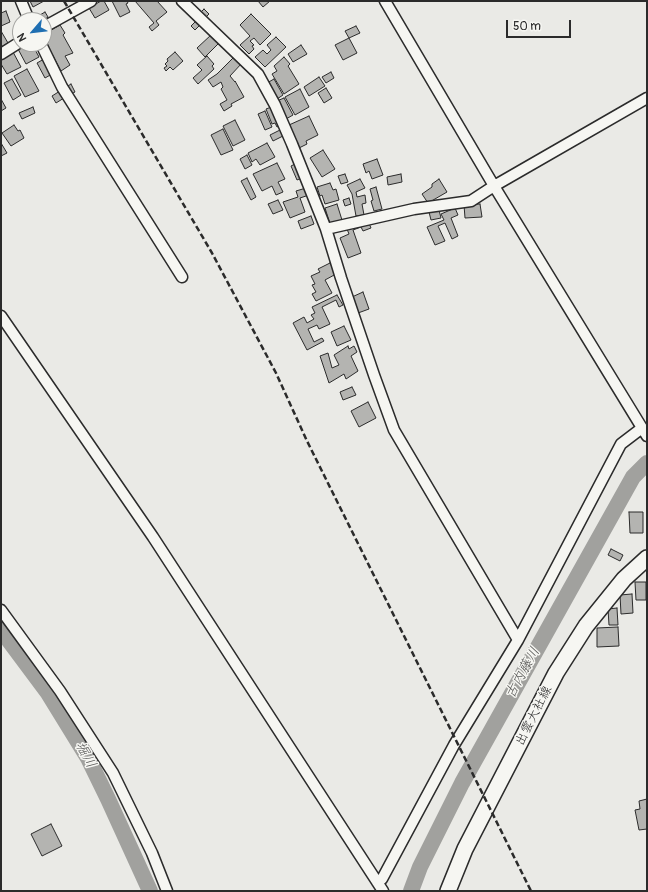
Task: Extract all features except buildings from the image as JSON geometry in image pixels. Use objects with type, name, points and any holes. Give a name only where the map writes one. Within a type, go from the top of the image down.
[{"type":"main road","name":"出雲大社線","points":[[448,891],[464,850],[556,673],[586,626],[624,579],[647,558]]},
{"type":"street","points":[[21,1],[26,12]]},
{"type":"street","points":[[52,23],[91,1]]},
{"type":"street","points":[[182,1],[258,74],[275,105],[326,229],[341,278],[394,430],[518,640]]},
{"type":"street","points":[[377,882],[382,879],[454,745],[518,640],[621,444],[645,434],[494,186],[386,1]]},
{"type":"street","points":[[1,54],[12,47]]},
{"type":"street","points":[[45,52],[62,87],[182,277]]},
{"type":"street","points":[[326,229],[414,209],[471,201],[494,186],[647,98]]},
{"type":"street","points":[[1,316],[153,537],[383,891]]},
{"type":"street","points":[[1,610],[60,691],[113,773],[152,853],[167,891]]},
{"type":"waterway","name":"古内藤川","points":[[411,891],[420,867],[462,783],[633,477],[647,463]]},
{"type":"waterway","name":"堀川","points":[[1,630],[48,693],[88,758],[150,891]]},
{"type":"railway","points":[[64,1],[212,253],[276,373],[307,441],[531,891]]}]
